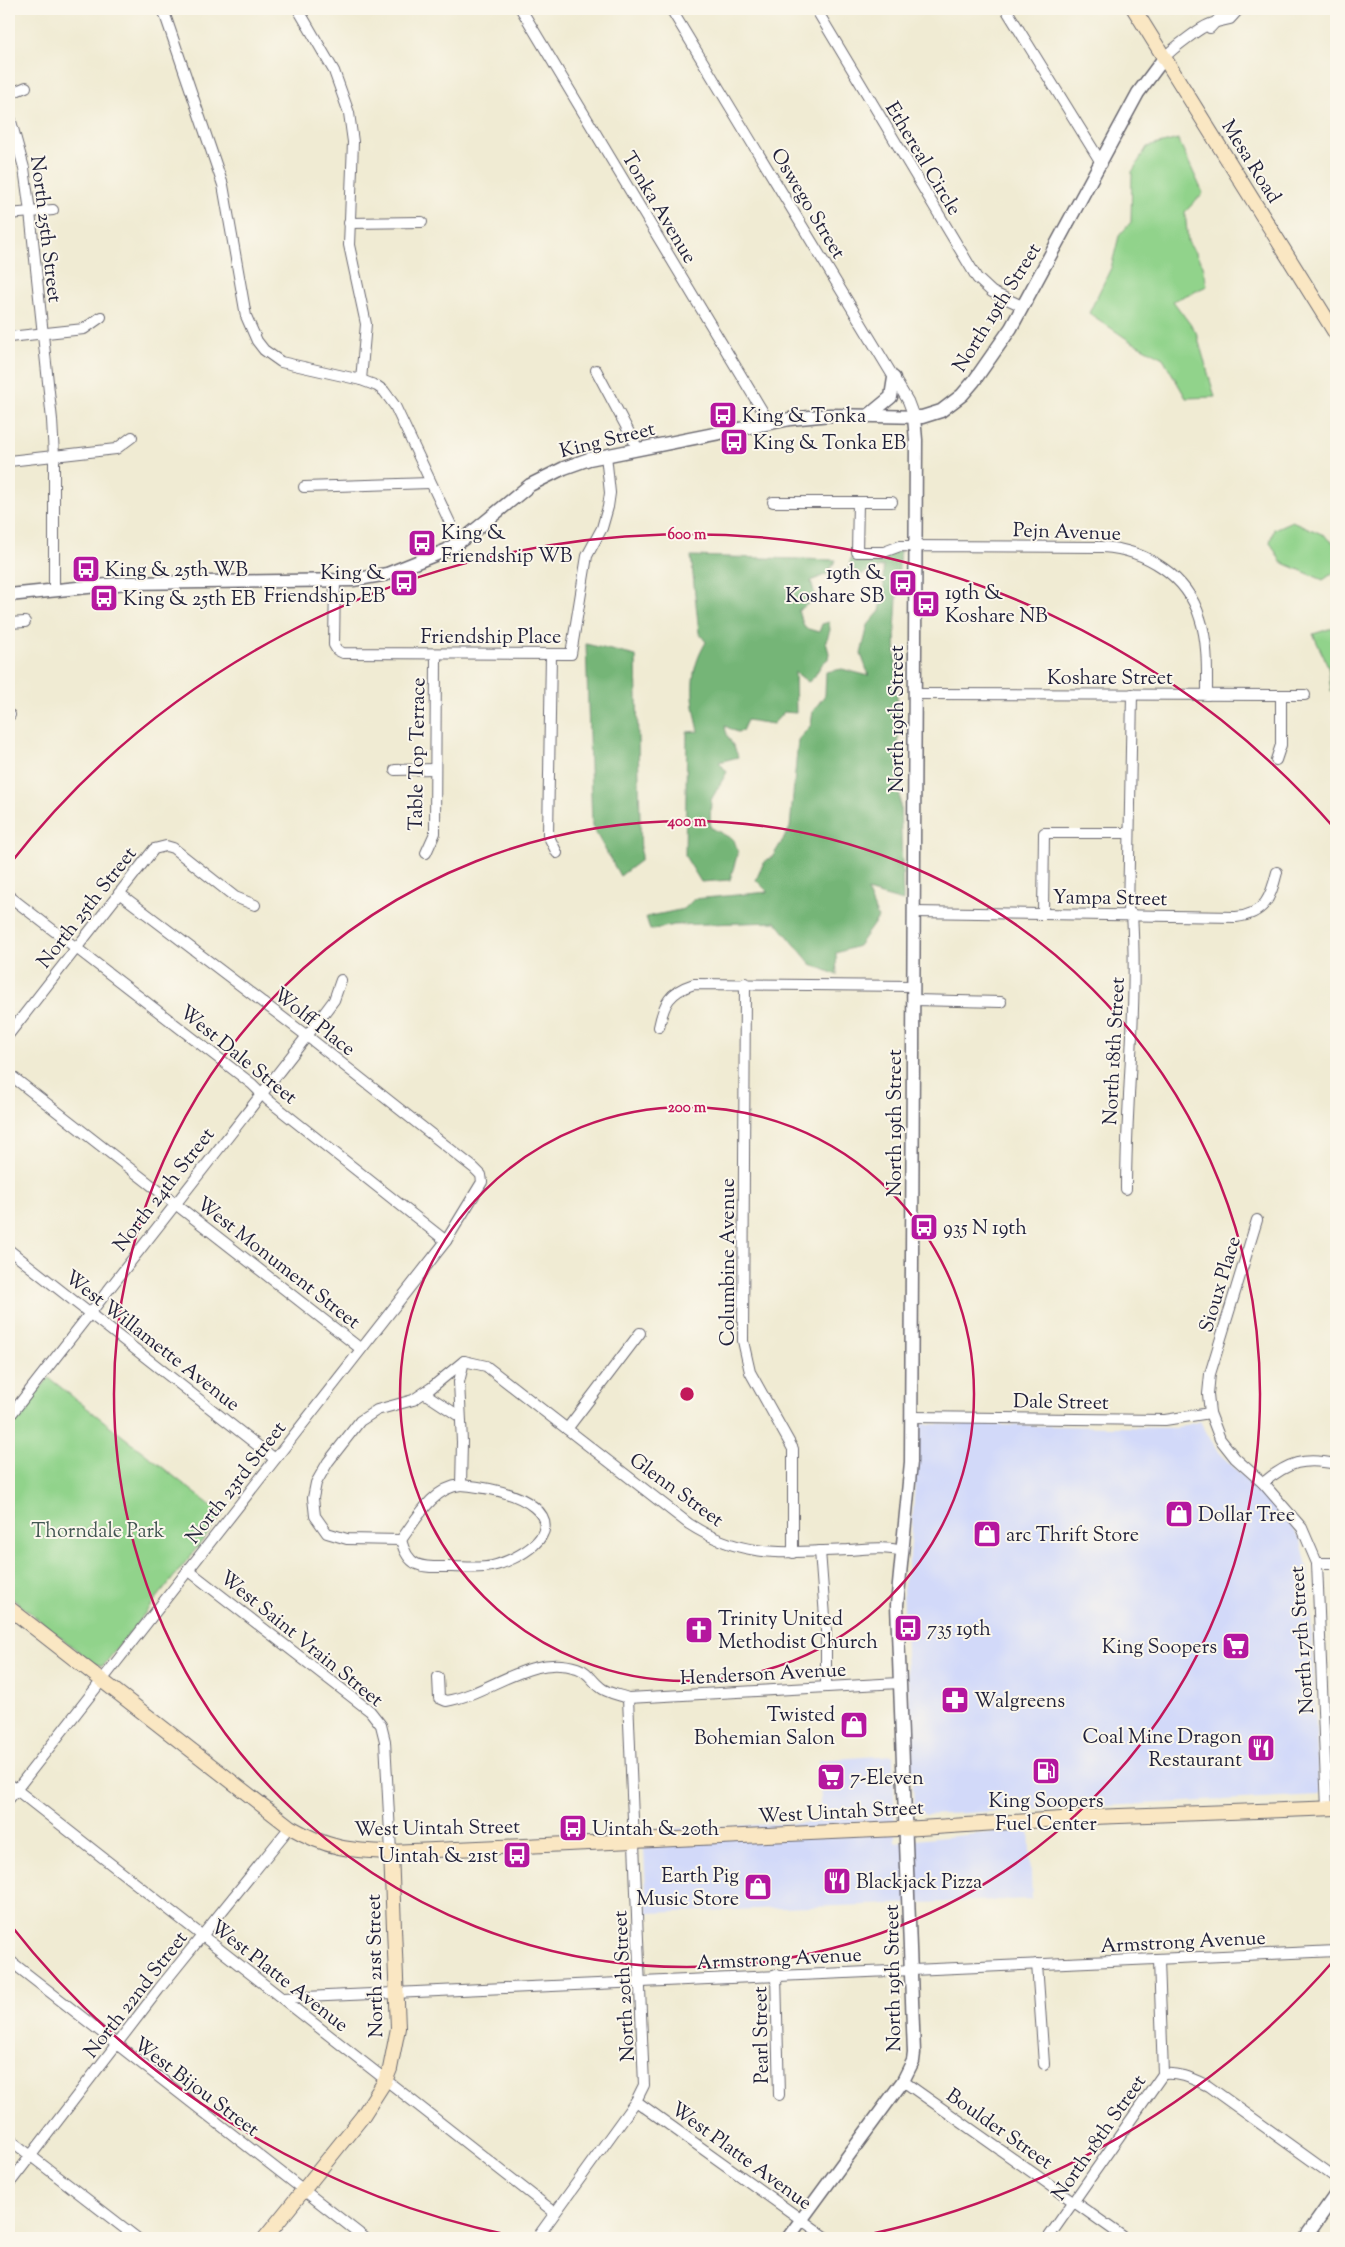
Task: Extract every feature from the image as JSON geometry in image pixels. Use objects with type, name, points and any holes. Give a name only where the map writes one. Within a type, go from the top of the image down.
[{"type":"main road","name":"Mesa Road","points":[[1134,9],[1336,334]]},
{"type":"main road","name":"West Uintah Street","points":[[9,1608],[290,1827],[325,1845],[347,1850],[391,1852],[906,1828],[1092,1817],[1332,1809]]},
{"type":"main road","name":"North 21st Street","points":[[265,2238],[362,2117],[385,2081],[394,2055],[398,2028],[391,1852]]},
{"type":"street","points":[[163,9],[207,119],[229,204],[246,316],[258,342],[264,350],[281,362],[361,380],[377,386],[390,398],[459,542]]},
{"type":"street","points":[[298,9],[334,71],[349,113],[352,142],[349,246],[366,324],[361,380]]},
{"type":"street","name":"Tonka Avenue","points":[[521,9],[769,422]]},
{"type":"street","name":"Oswego Street","points":[[671,9],[908,401],[914,417]]},
{"type":"street","name":"Ethereal Circle","points":[[816,9],[841,45],[977,278],[992,292],[1022,306]]},
{"type":"street","points":[[1006,9],[1102,164]]},
{"type":"street","points":[[1215,22],[1224,13],[1234,9]]},
{"type":"street","points":[[1164,58],[1176,46],[1198,33],[1203,26],[1228,20],[1239,9]]},
{"type":"street","name":"North 19th Street","points":[[788,2238],[903,2081],[914,2053],[897,1604],[909,1496],[911,1417],[915,912],[916,440],[914,417],[929,416],[941,411],[962,395],[993,356],[1102,164],[1138,93],[1164,58]]},
{"type":"street","points":[[9,94],[26,87]]},
{"type":"street","name":"North 25th Street","points":[[9,114],[24,168],[30,212],[54,456],[54,590]]},
{"type":"street","points":[[9,214],[53,210]]},
{"type":"street","points":[[349,223],[422,222]]},
{"type":"street","points":[[9,338],[84,329],[100,317]]},
{"type":"street","points":[[596,370],[638,449]]},
{"type":"street","points":[[868,416],[891,397],[894,378]]},
{"type":"street","name":"King Street","points":[[9,595],[127,583],[368,578],[387,574],[435,556],[459,542],[530,485],[575,463],[769,422],[808,417],[914,417]]},
{"type":"street","points":[[9,461],[116,449],[132,438]]},
{"type":"street","name":"Friendship Place","points":[[335,580],[334,645],[337,650],[343,653],[436,655],[571,654],[587,556],[602,528],[608,507],[610,493],[606,455]]},
{"type":"street","points":[[304,487],[430,483]]},
{"type":"street","points":[[774,502],[892,502]]},
{"type":"street","name":"Pejn Avenue","points":[[858,502],[858,552],[884,552],[900,546],[1103,547],[1117,548],[1141,555],[1154,562],[1177,580],[1200,617],[1206,656],[1207,695]]},
{"type":"street","points":[[9,623],[25,622]]},
{"type":"street","points":[[551,654],[548,835],[557,853]]},
{"type":"street","name":"Table Top Terrace","points":[[426,853],[435,833],[436,655]]},
{"type":"street","name":"Koshare Street","points":[[915,694],[1305,695]]},
{"type":"street","name":"North 18th Street","points":[[1126,1189],[1126,1115],[1134,970],[1130,914],[1129,833],[1132,694]]},
{"type":"street","points":[[1276,760],[1281,745],[1281,695]]},
{"type":"street","points":[[395,770],[434,769]]},
{"type":"street","points":[[1043,913],[1044,833],[1129,833]]},
{"type":"street","name":"North 25th Street","points":[[9,1034],[154,849],[166,846],[173,848],[235,897],[255,905]]},
{"type":"street","name":"Yampa Street","points":[[915,912],[1242,917],[1267,902],[1272,893],[1277,872]]},
{"type":"street","name":"Wolff Place","points":[[119,893],[307,1036],[474,1168],[481,1175],[482,1182]]},
{"type":"street","name":"West Dale Street","points":[[9,896],[261,1092],[446,1241]]},
{"type":"street","name":"North 24th Street","points":[[9,1417],[261,1092],[307,1036],[334,1000],[341,980]]},
{"type":"street","points":[[659,1027],[663,1005],[675,992],[684,987],[703,982],[914,986]]},
{"type":"street","name":"Columbine Avenue","points":[[745,983],[744,1353],[750,1372],[793,1449],[793,1553]]},
{"type":"street","points":[[914,1000],[1002,1002]]},
{"type":"street","name":"West Monument Street","points":[[9,1074],[176,1202],[361,1349]]},
{"type":"street","name":"North 23rd Street","points":[[9,1799],[12,1787],[102,1681],[446,1241],[482,1182]]},
{"type":"street","name":"Sioux Place","points":[[1214,1358],[1257,1220]]},
{"type":"street","name":"West Willamette Avenue","points":[[9,1250],[274,1459]]},
{"type":"street","points":[[567,1429],[640,1333]]},
{"type":"street","name":"North 17th Street","points":[[1214,1358],[1208,1394],[1210,1413],[1224,1444],[1235,1458],[1263,1483],[1302,1528],[1317,1562],[1332,1809]]},
{"type":"street","points":[[401,1540],[347,1539],[326,1533],[315,1516],[314,1491],[322,1469],[360,1421],[377,1410],[408,1402],[424,1393],[464,1361]]},
{"type":"street","points":[[461,1485],[462,1442],[459,1382],[464,1361]]},
{"type":"street","name":"Glenn Street","points":[[464,1361],[486,1366],[689,1524],[712,1538],[749,1550],[793,1553],[882,1548],[902,1551]]},
{"type":"street","points":[[424,1393],[460,1416]]},
{"type":"street","name":"Dale Street","points":[[911,1417],[1165,1420],[1210,1413]]},
{"type":"street","points":[[1263,1483],[1286,1466],[1303,1461],[1320,1461],[1336,1464]]},
{"type":"street","points":[[461,1485],[507,1494],[535,1507],[543,1521],[542,1532],[538,1542],[529,1551],[493,1566],[427,1567],[411,1561],[404,1551],[401,1540],[433,1498],[450,1487],[461,1485]]},
{"type":"street","points":[[820,1551],[826,1630],[826,1687]]},
{"type":"street","points":[[1317,1562],[1336,1563]]},
{"type":"street","name":"West Saint Vrain Street","points":[[188,1570],[370,1711],[381,1725],[385,1741]]},
{"type":"street","points":[[438,1677],[439,1698],[446,1701],[526,1670],[565,1666],[588,1673],[603,1689],[628,1698]]},
{"type":"street","name":"Henderson Avenue","points":[[628,1698],[899,1683]]},
{"type":"street","name":"North 20th Street","points":[[537,2238],[642,2092],[645,2076],[628,1698]]},
{"type":"street","name":"North 21st Street","points":[[385,1741],[391,1852]]},
{"type":"street","name":"West Platte Avenue","points":[[12,1787],[554,2212]]},
{"type":"street","name":"North 22nd Street","points":[[9,2184],[202,1935],[290,1827]]},
{"type":"street","name":"Armstrong Avenue","points":[[283,1998],[1336,1951]]},
{"type":"street","name":"West Bijou Street","points":[[9,1960],[365,2238]]},
{"type":"street","name":"North 18th Street","points":[[1048,2238],[1163,2074],[1159,1960]]},
{"type":"street","points":[[1037,1964],[1044,2064]]},
{"type":"street","name":"Pearl Street","points":[[776,1975],[779,2095]]},
{"type":"street","points":[[1163,2074],[1185,2076],[1208,2086],[1336,2178]]},
{"type":"street","name":"Boulder Street","points":[[903,2081],[1125,2238]]},
{"type":"street","name":"West Platte Avenue","points":[[636,2101],[827,2238]]},
{"type":"street","points":[[9,2139],[137,2238]]},
{"type":"street","points":[[1304,2238],[1336,2194]]},
{"type":"shaded area","points":[[1200,1421],[1218,1452],[1289,1522],[1301,1541],[1309,1574],[1319,1795],[926,1815],[918,1811],[914,1808],[903,1589],[910,1557],[919,1424],[1177,1428]]},
{"type":"shaded area","points":[[893,1755],[895,1842],[1029,1829],[1032,1899],[647,1913],[643,1830],[822,1822],[819,1760]]},
{"type":"green space","points":[[1178,139],[1203,193],[1185,212],[1188,242],[1203,265],[1207,286],[1173,301],[1196,332],[1215,397],[1186,398],[1163,358],[1130,341],[1089,313],[1111,268],[1119,236],[1131,222],[1132,172],[1147,147]]},
{"type":"green space","points":[[1292,521],[1324,535],[1336,545],[1336,571],[1323,580],[1281,562],[1270,542],[1274,529]]},
{"type":"green space","points":[[900,550],[895,631],[903,901],[867,891],[878,918],[858,946],[836,953],[837,975],[811,964],[776,922],[674,925],[650,930],[646,917],[684,909],[694,899],[768,892],[756,880],[764,862],[773,856],[790,828],[798,740],[811,725],[813,711],[825,695],[826,672],[842,669],[869,676],[861,654],[868,625],[880,611],[884,591],[883,566],[860,575],[852,581],[847,573],[851,558],[884,557]]},
{"type":"green space","points":[[691,556],[836,560],[827,574],[811,581],[816,598],[798,611],[805,628],[819,632],[822,624],[829,622],[830,630],[826,642],[829,653],[828,659],[814,677],[808,682],[795,672],[796,713],[784,712],[773,724],[747,720],[742,731],[737,732],[725,726],[738,757],[719,762],[727,772],[711,800],[710,827],[734,840],[738,852],[730,880],[701,882],[685,856],[687,732],[699,731],[694,707],[693,685],[696,664],[706,642],[699,633]]},
{"type":"green space","points":[[1336,627],[1336,690],[1331,691],[1328,666],[1313,634]]},
{"type":"green space","points":[[586,644],[636,656],[641,860],[620,876],[592,826]]},
{"type":"green space","name":"Thorndale Park","points":[[49,1378],[223,1515],[103,1666],[93,1663],[9,1596],[9,1426]]},
{"type":"place","name":"King & Tonka","points":[[723,415]]},
{"type":"place","name":"King & Tonka EB","points":[[734,442]]},
{"type":"place","name":"King & Friendship WB","points":[[422,543]]},
{"type":"place","name":"King & 25th WB","points":[[86,569]]},
{"type":"place","name":"King & Friendship EB","points":[[404,583]]},
{"type":"place","name":"19th & Koshare SB","points":[[903,583]]},
{"type":"place","name":"King & 25th EB","points":[[104,598]]},
{"type":"place","name":"19th & Koshare NB","points":[[926,604]]},
{"type":"place","name":"935 N 19th","points":[[924,1227]]},
{"type":"place","name":"Dollar Tree","points":[[1179,1514]]},
{"type":"place","name":"arc Thrift Store","points":[[987,1534]]},
{"type":"place","name":"735 19th","points":[[908,1628]]},
{"type":"place","name":"Trinity United Methodist Church","points":[[699,1630]]},
{"type":"place","name":"King Soopers","points":[[1236,1646]]},
{"type":"place","name":"Walgreens","points":[[955,1700]]},
{"type":"place","name":"Twisted Bohemian Salon","points":[[854,1725]]},
{"type":"place","name":"Coal Mine Dragon Restaurant","points":[[1261,1748]]},
{"type":"place","name":"King Soopers Fuel Center","points":[[1046,1771]]},
{"type":"place","name":"7-Eleven","points":[[831,1777]]},
{"type":"place","name":"Uintah & 20th","points":[[573,1828]]},
{"type":"place","name":"Uintah & 21st","points":[[517,1855]]},
{"type":"place","name":"Blackjack Pizza","points":[[837,1881]]},
{"type":"place","name":"Earth Pig Music Store","points":[[758,1887]]}]
